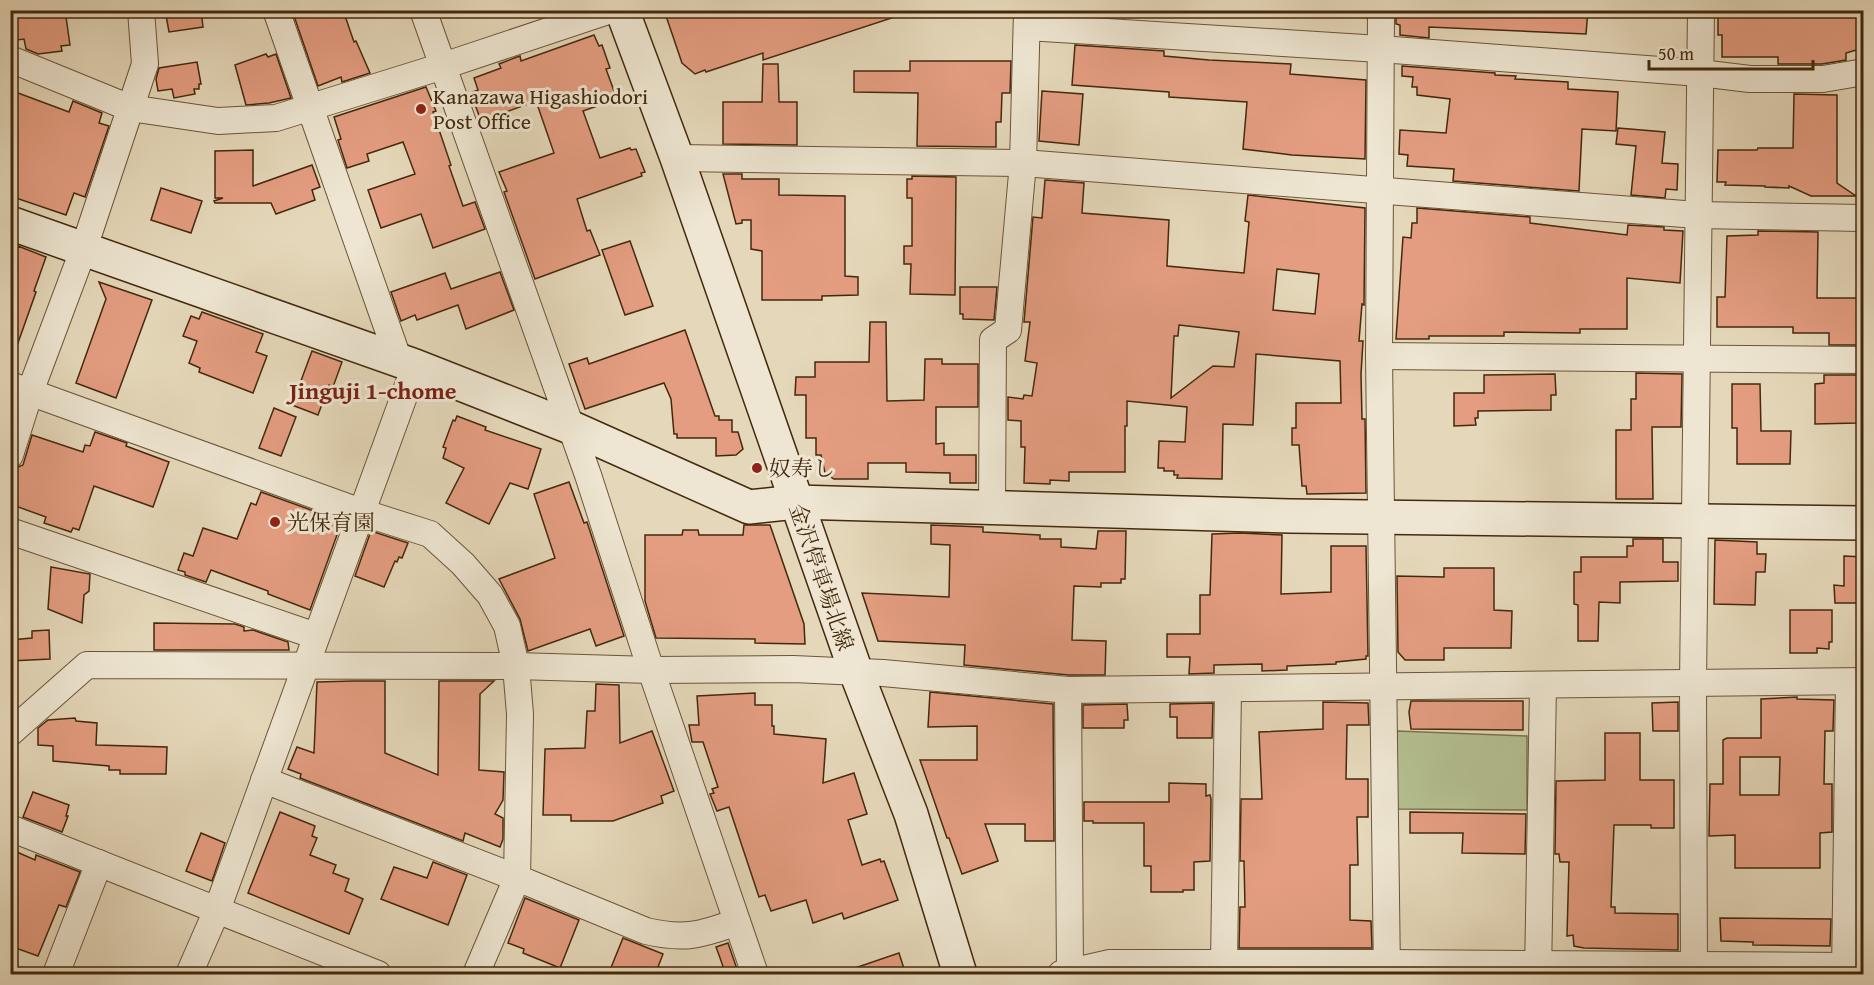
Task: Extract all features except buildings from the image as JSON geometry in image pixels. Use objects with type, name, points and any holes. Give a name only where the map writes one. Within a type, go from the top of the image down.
[{"type":"street","points":[[10,455],[20,388],[84,248],[146,64],[141,10]]},
{"type":"street","points":[[189,975],[217,910],[362,512],[407,363],[310,107],[276,10]]},
{"type":"street","points":[[423,10],[591,486],[755,975]]},
{"type":"street","points":[[10,59],[130,108],[218,121],[276,118],[611,10]]},
{"type":"street","name":"金沢停車場北線","points":[[622,10],[856,672],[911,814],[960,975]]},
{"type":"street","points":[[1381,10],[1378,190],[1379,356],[1387,969]]},
{"type":"street","points":[[1694,969],[1694,522],[1701,10]]},
{"type":"street","points":[[992,508],[993,340],[1008,330],[1023,163],[1027,19],[1700,73],[1750,79],[1823,79],[1863,72]]},
{"type":"street","points":[[676,158],[1023,163],[1697,215],[1863,218]]},
{"type":"street","points":[[10,223],[407,363],[570,427],[749,507],[796,502],[1381,518],[1863,524]]},
{"type":"street","points":[[1379,356],[1863,360]]},
{"type":"street","points":[[20,388],[362,512],[430,534],[463,564],[490,596],[507,626],[516,666],[520,714],[517,878],[476,975]]},
{"type":"street","points":[[10,531],[316,636]]},
{"type":"street","points":[[10,733],[87,664],[516,666],[651,670],[794,669],[884,672],[1068,690],[1856,682],[1845,970],[1387,969],[1224,963],[1110,963],[1065,973],[1068,690]]},
{"type":"street","points":[[1538,969],[1543,685]]},
{"type":"street","points":[[1224,963],[1228,688]]},
{"type":"street","points":[[264,780],[517,878],[646,931],[666,936],[701,935],[737,922]]},
{"type":"street","points":[[10,828],[378,975]]},
{"type":"street","points":[[56,975],[99,863]]},
{"type":"green space","points":[[1397,731],[1527,736],[1527,810],[1396,809]]},
{"type":"place","name":"Kanazawa Higashiodori Post Office","points":[[421,109]]},
{"type":"place","name":"奴寿し","points":[[757,468]]},
{"type":"place","name":"光保育園","points":[[275,522]]},
{"type":"district","name":"Jinguji 1-chome","points":[[373,390]]}]
